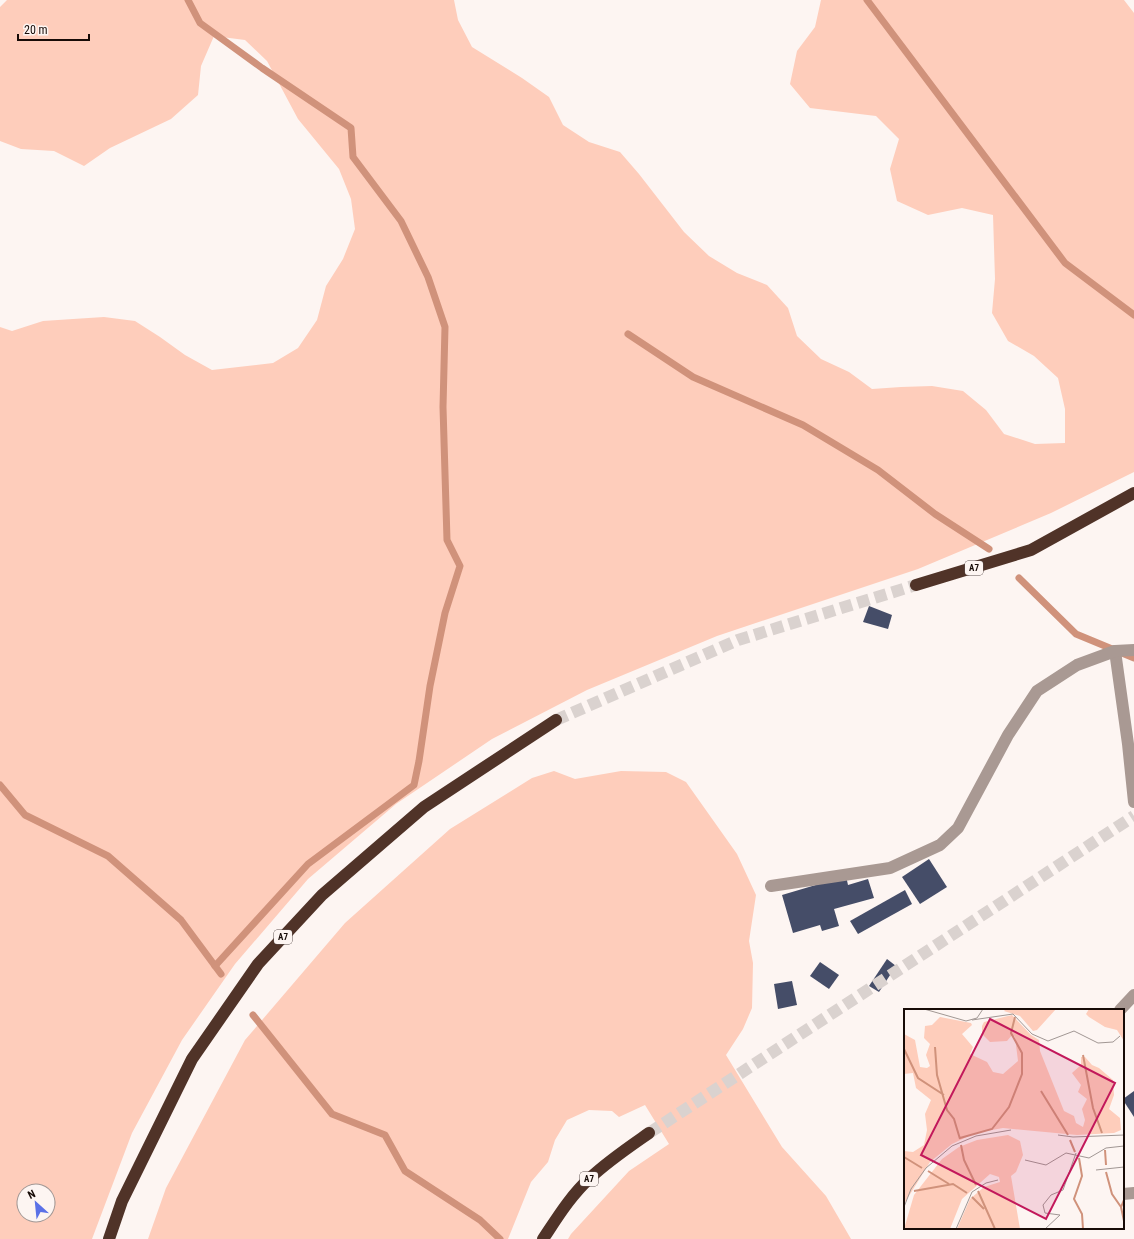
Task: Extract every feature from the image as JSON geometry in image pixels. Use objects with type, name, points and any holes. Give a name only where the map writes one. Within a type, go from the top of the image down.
[{"type":"highway","name":"A7","points":[[916,586],[1031,550],[1134,493]]},
{"type":"highway","name":"A7","points":[[109,1239],[122,1201],[192,1058],[258,964],[322,895],[424,807],[556,720]]},
{"type":"highway","name":"A7","points":[[543,1239],[573,1196],[589,1178],[606,1163],[649,1133]]},
{"type":"street","points":[[771,886],[890,868],[940,845],[958,828],[1008,735],[1037,691],[1076,665],[1115,651],[1134,650]]},
{"type":"street","points":[[1115,651],[1128,744],[1134,802]]},
{"type":"street","points":[[1121,1009],[1134,994]]},
{"type":"street","points":[[1124,1194],[1134,1193]]},
{"type":"shaded area","points":[[7,0],[454,0],[458,20],[472,47],[522,78],[549,97],[563,125],[589,142],[620,152],[684,232],[709,256],[737,273],[767,285],[788,308],[797,336],[821,359],[849,372],[872,389],[932,386],[963,391],[986,410],[1004,434],[1035,444],[1065,443],[1065,409],[1058,378],[1034,356],[1008,341],[992,313],[995,279],[993,215],[962,208],[928,215],[897,201],[890,169],[899,139],[876,116],[810,108],[790,84],[797,51],[815,27],[821,0],[1124,0],[1134,13],[1134,472],[1051,513],[918,569],[717,636],[587,690],[492,739],[396,804],[308,879],[235,964],[182,1040],[132,1133],[92,1239],[0,1239],[0,327],[12,331],[43,321],[104,317],[135,321],[185,355],[212,370],[273,363],[298,348],[317,320],[326,286],[343,259],[355,229],[351,199],[339,169],[298,119],[267,61],[245,40],[214,36],[201,66],[198,95],[171,119],[110,148],[84,166],[54,151],[21,149],[0,141],[0,7]]},
{"type":"shaded area","points":[[554,771],[575,779],[621,771],[666,772],[686,782],[737,854],[756,895],[749,941],[753,963],[752,1008],[743,1029],[726,1055],[782,1147],[826,1196],[851,1239],[568,1239],[629,1171],[669,1144],[645,1105],[619,1117],[612,1111],[589,1110],[567,1120],[555,1140],[548,1162],[531,1182],[508,1239],[148,1239],[166,1188],[245,1040],[345,923],[450,829],[532,778]]},
{"type":"building","points":[[869,606],[892,615],[888,629],[863,622]]},
{"type":"building","points":[[929,859],[947,887],[920,904],[902,877]]},
{"type":"building","points":[[846,876],[848,885],[868,879],[874,898],[834,909],[839,926],[822,931],[820,925],[793,933],[782,895]]},
{"type":"building","points":[[905,890],[912,904],[858,934],[850,921]]},
{"type":"building","points":[[887,959],[896,966],[879,992],[869,986]]},
{"type":"building","points":[[820,962],[839,975],[829,989],[810,976]]},
{"type":"building","points":[[792,981],[797,1005],[778,1009],[774,984]]},
{"type":"building","points":[[1134,1091],[1134,1117],[1124,1102],[1124,1098]]},
{"type":"waterway","points":[[188,0],[200,23],[262,68],[351,128],[353,157],[401,221],[428,277],[445,327],[443,407],[447,540],[460,566],[445,613],[430,686],[414,785],[308,864],[215,966]]},
{"type":"waterway","points":[[867,0],[1065,263],[1134,315]]},
{"type":"waterway","points":[[628,334],[693,377],[803,425],[878,470],[935,514],[989,549]]},
{"type":"waterway","points":[[1019,578],[1076,634],[1134,658]]},
{"type":"waterway","points":[[0,785],[25,815],[108,856],[181,920],[221,974]]},
{"type":"waterway","points":[[253,1015],[332,1114],[385,1135],[405,1171],[480,1220],[500,1239]]},
{"type":"tunnel","points":[[556,720],[738,640],[916,585]]},
{"type":"tunnel","points":[[649,1133],[1134,816]]}]
